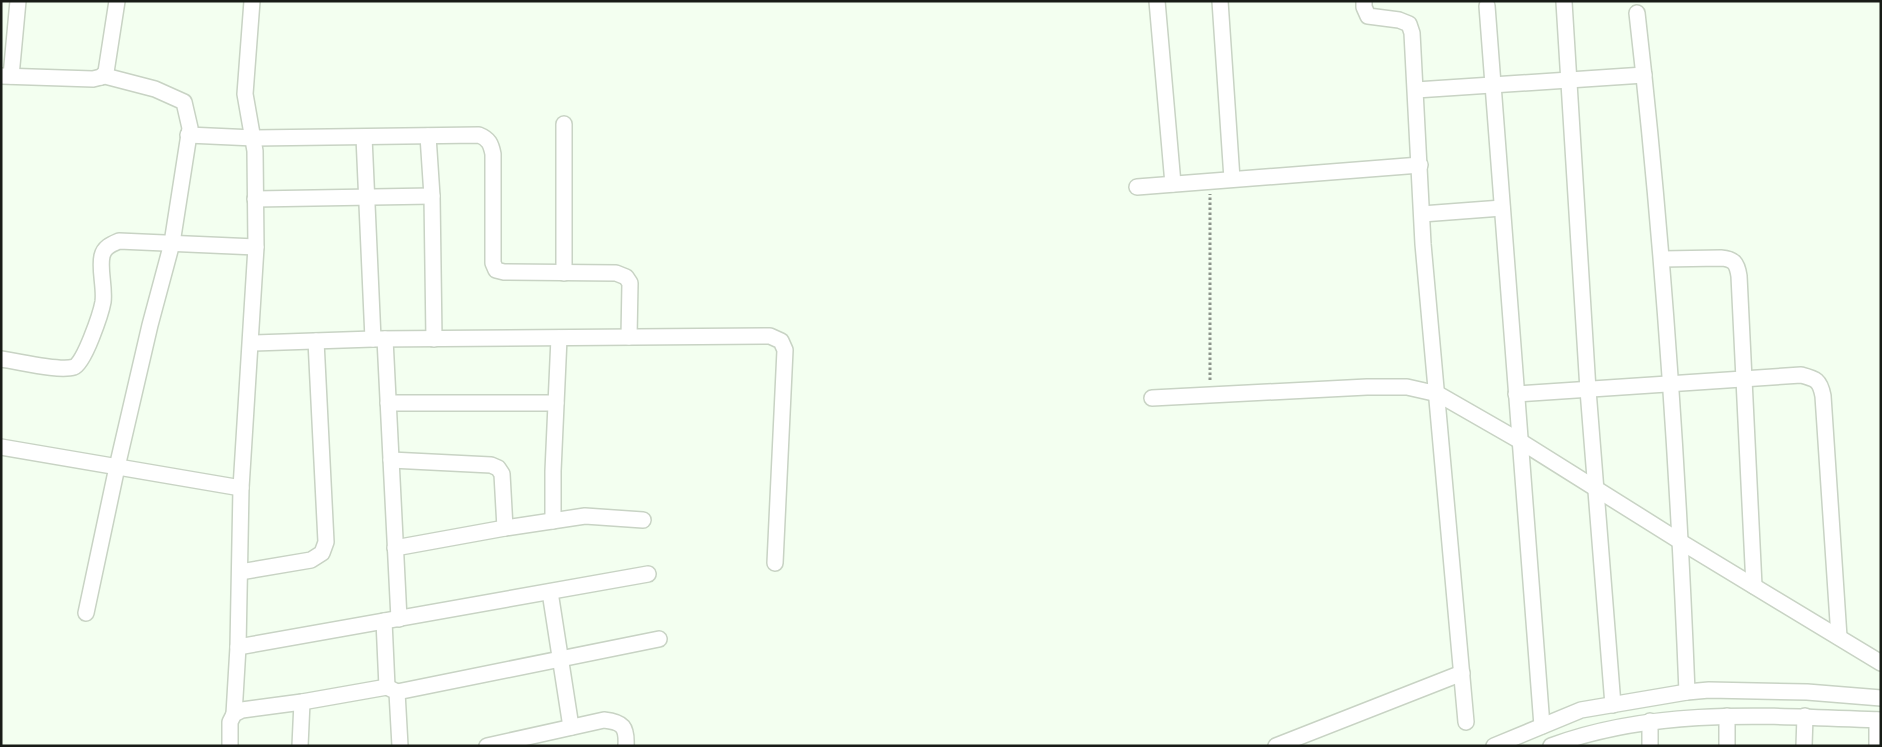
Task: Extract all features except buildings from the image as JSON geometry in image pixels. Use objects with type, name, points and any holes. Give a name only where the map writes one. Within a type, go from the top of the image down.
[{"type":"street","points":[[18,1],[6,76],[93,79],[105,76],[155,89],[184,102],[190,128],[172,243],[150,325],[86,613]]},
{"type":"street","points":[[101,77],[106,72],[117,1]]},
{"type":"street","points":[[230,746],[230,722],[234,714],[238,647],[241,488],[256,247],[254,138],[245,94],[252,1]]},
{"type":"street","points":[[1157,1],[1173,184]]},
{"type":"street","points":[[1220,1],[1232,179]]},
{"type":"street","points":[[1364,1],[1364,7],[1368,16],[1399,20],[1409,24],[1412,33],[1422,214],[1466,722]]},
{"type":"street","points":[[1564,2],[1588,390],[1613,705]]},
{"type":"street","points":[[1487,6],[1542,726]]},
{"type":"street","points":[[1637,13],[1662,259],[1681,542],[1687,692]]},
{"type":"street","points":[[1416,90],[1644,75]]},
{"type":"street","points":[[564,124],[564,273]]},
{"type":"street","points":[[188,135],[254,138],[479,135],[488,139],[492,145],[493,263],[496,270],[504,272],[616,273],[626,277],[630,283],[629,337]]},
{"type":"street","points":[[428,136],[432,196],[434,339]]},
{"type":"street","points":[[364,137],[379,339],[388,403],[395,548],[391,620],[392,689],[400,746]]},
{"type":"street","points":[[1137,187],[1420,165]]},
{"type":"street","points":[[255,198],[432,196]]},
{"type":"street","points":[[1422,214],[1502,208]]},
{"type":"street","points":[[1,358],[64,369],[75,367],[81,361],[100,314],[103,300],[102,255],[108,245],[118,241],[256,247]]},
{"type":"street","points":[[1662,259],[1721,258],[1731,259],[1737,265],[1754,586]]},
{"type":"street","points":[[251,343],[379,339],[770,336],[781,341],[786,350],[775,563]]},
{"type":"street","points":[[553,521],[559,338]]},
{"type":"street","points":[[240,572],[312,560],[322,554],[326,542],[316,341]]},
{"type":"street","points":[[1516,394],[1801,375],[1814,378],[1821,385],[1839,637]]},
{"type":"street","points":[[1152,398],[1366,387],[1407,387],[1438,394],[1520,441],[1681,542],[1881,663]]},
{"type":"street","points":[[388,403],[556,403]]},
{"type":"street","points":[[1,447],[241,488]]},
{"type":"street","points":[[391,460],[491,465],[498,468],[502,474],[505,528]]},
{"type":"street","points":[[395,548],[585,516],[643,520]]},
{"type":"street","points":[[238,647],[648,574]]},
{"type":"street","points":[[550,592],[572,727]]},
{"type":"street","points":[[234,714],[242,710],[392,689],[659,639]]},
{"type":"street","points":[[1276,746],[1462,673]]},
{"type":"street","points":[[1494,746],[1581,710],[1687,692],[1709,690],[1807,692],[1881,698]]},
{"type":"street","points":[[300,746],[302,702]]},
{"type":"street","points":[[1727,716],[1727,746]]},
{"type":"street","points":[[1551,746],[1650,721],[1727,716],[1805,716],[1879,720],[1877,746]]},
{"type":"street","points":[[1804,746],[1805,716]]},
{"type":"street","points":[[487,746],[551,738],[572,727],[604,720],[615,722],[624,727],[627,735],[626,746]]},
{"type":"street","points":[[1650,721],[1650,746]]},
{"type":"path","points":[[1210,181],[1210,395]]}]
